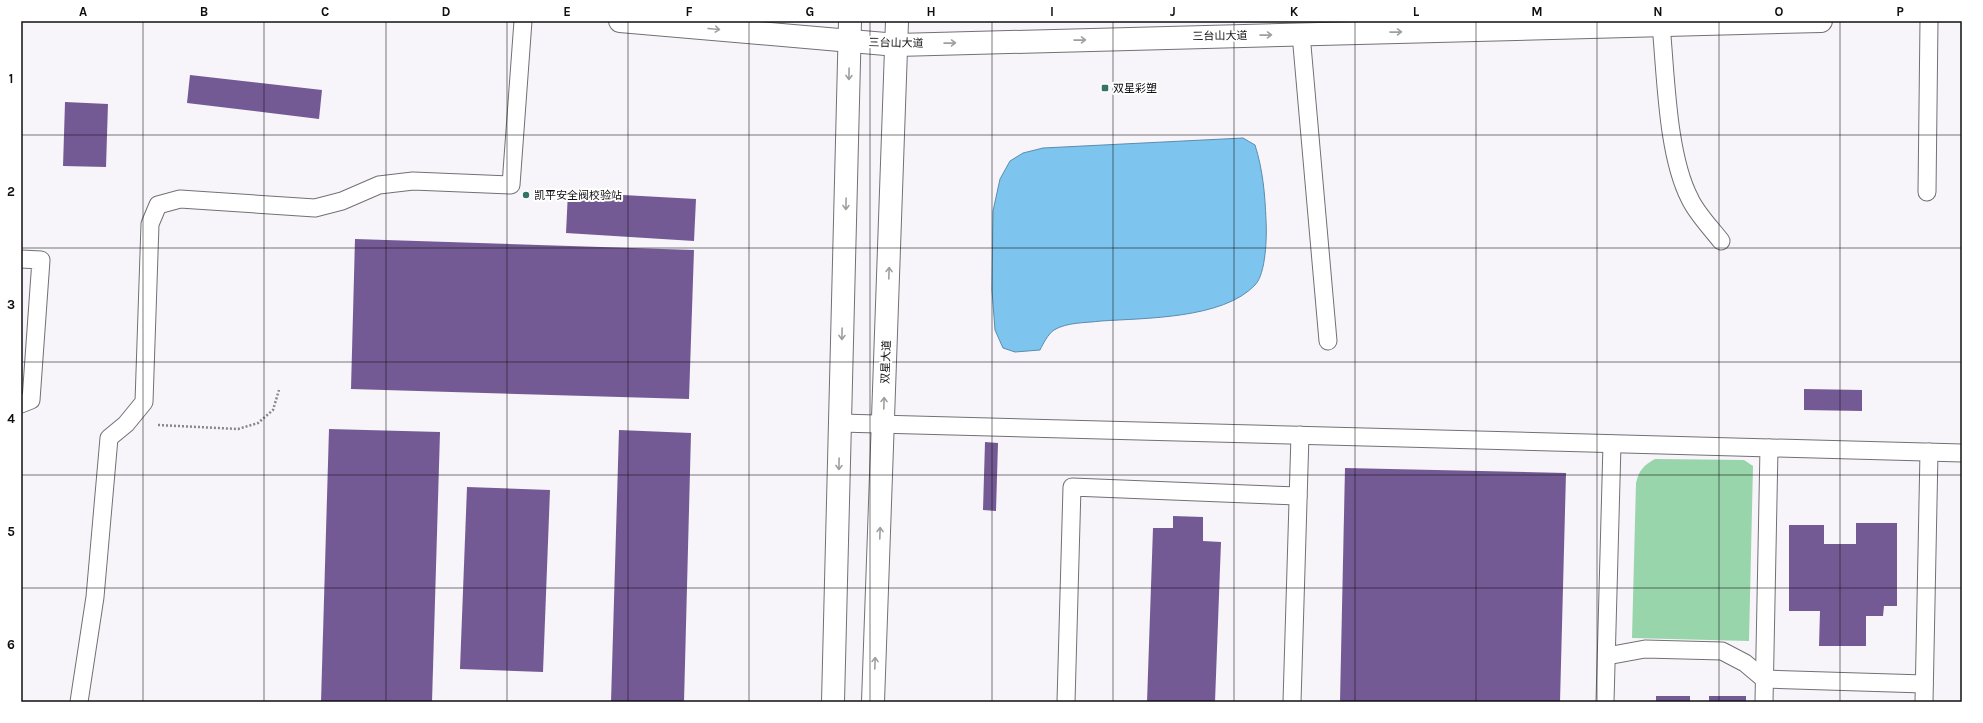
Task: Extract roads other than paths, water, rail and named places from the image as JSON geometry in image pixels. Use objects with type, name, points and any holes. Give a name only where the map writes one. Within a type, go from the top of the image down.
[{"type":"street","name":"三台山大道","points":[[620,21],[850,31],[897,45],[1821,21]]},
{"type":"street","name":"双星大道","points":[[873,702],[898,21]]},
{"type":"street","points":[[833,702],[850,31]]},
{"type":"lane","points":[[79,702],[95,597],[109,438],[126,424],[144,402],[150,224],[158,205],[180,199],[315,208],[342,201],[379,185],[413,181],[511,185],[523,21]]},
{"type":"lane","points":[[1927,192],[1929,21]]},
{"type":"lane","points":[[1661,25],[1671,129],[1679,172],[1690,200],[1721,241]]},
{"type":"lane","points":[[1301,34],[1328,341]]},
{"type":"lane","points":[[21,259],[41,260],[31,400],[21,404]]},
{"type":"lane","points":[[840,423],[1962,453]]},
{"type":"lane","points":[[1292,702],[1300,435]]},
{"type":"lane","points":[[1605,702],[1612,444]]},
{"type":"lane","points":[[1764,702],[1769,448]]},
{"type":"lane","points":[[1924,702],[1929,452]]},
{"type":"lane","points":[[1066,702],[1072,487],[1298,496]]},
{"type":"lane","points":[[1606,656],[1645,649],[1722,651],[1745,663],[1764,679],[1924,684]]},
{"type":"water","points":[[1243,138],[1255,145],[1262,173],[1265,201],[1266,245],[1264,264],[1259,280],[1255,285],[1241,296],[1224,305],[1204,311],[1182,315],[1071,324],[1054,330],[1046,339],[1040,350],[1015,352],[1003,348],[995,330],[992,290],[993,211],[1000,179],[1010,161],[1023,153],[1043,148]]},
{"type":"place","name":"双星彩塑","points":[[1105,88]]},
{"type":"place","name":"凯平安全阀校验站","points":[[526,195]]}]
